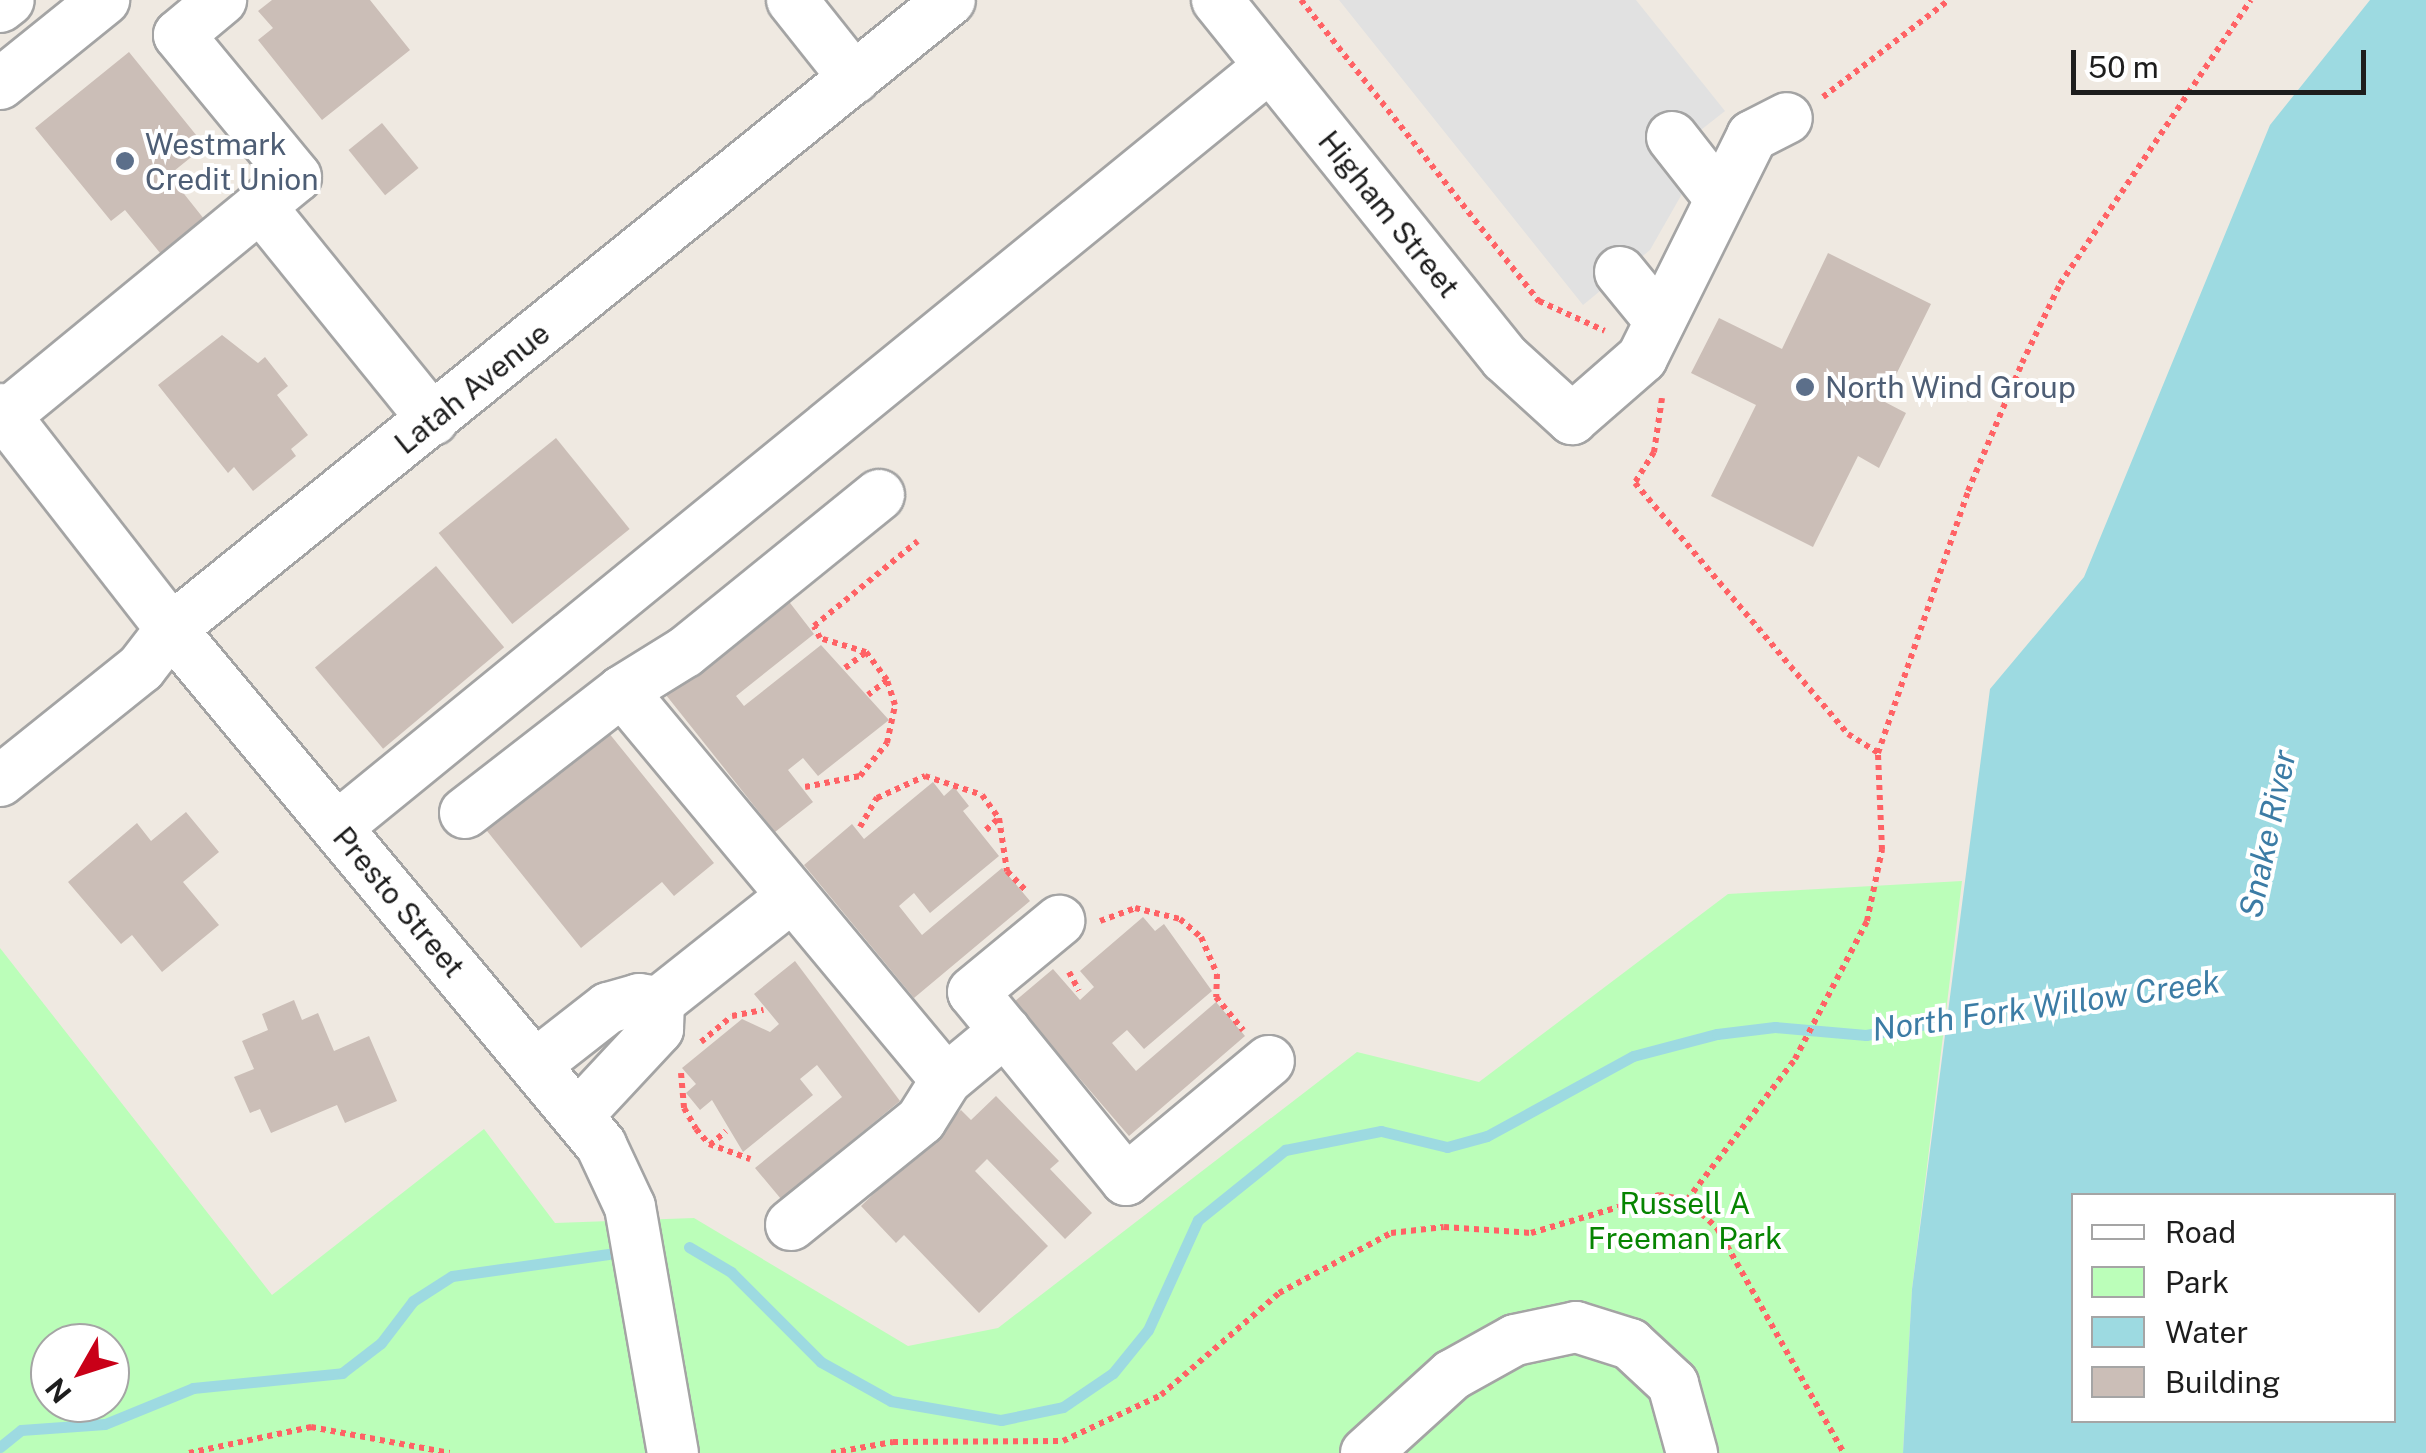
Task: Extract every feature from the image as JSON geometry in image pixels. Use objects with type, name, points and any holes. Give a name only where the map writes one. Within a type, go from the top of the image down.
[{"type":"street","points":[[0,7],[9,0]]},
{"type":"street","points":[[0,84],[104,0]]},
{"type":"street","points":[[3,412],[296,177],[179,35],[222,0]]},
{"type":"street","points":[[792,0],[854,78]]},
{"type":"street","name":"Latah Avenue","points":[[0,781],[141,668],[170,628],[950,0]]},
{"type":"street","name":"Higham Street","points":[[1217,0],[1505,358],[1572,418],[1642,358],[1660,322]]},
{"type":"street","points":[[337,827],[1270,66]]},
{"type":"street","points":[[1620,272],[1660,322],[1752,136],[1787,118]]},
{"type":"street","points":[[1672,136],[1719,197]]},
{"type":"street","points":[[260,206],[433,420]]},
{"type":"street","name":"Presto Street","points":[[3,412],[170,628],[601,1145],[630,1208],[673,1453]]},
{"type":"street","points":[[465,813],[622,691],[685,652],[879,495]]},
{"type":"street","points":[[622,691],[789,899],[946,1080]]},
{"type":"street","points":[[535,1064],[608,1008],[638,999],[659,1002],[789,899]]},
{"type":"street","points":[[1063,927],[973,992],[1126,1180],[1261,1052]]},
{"type":"street","points":[[577,1116],[638,1057],[658,1029],[659,1002]]},
{"type":"street","points":[[791,1225],[921,1120],[946,1080],[1005,1030]]},
{"type":"street","points":[[1366,1453],[1452,1375],[1514,1340],[1576,1327],[1630,1344],[1673,1384],[1692,1453]]},
{"type":"path","points":[[1787,118],[1843,85],[1949,0]]},
{"type":"path","points":[[1687,1200],[1795,1059],[1868,922],[1882,850],[1878,753],[2007,400],[2060,284],[2251,0]]},
{"type":"path","points":[[806,788],[842,785],[872,766],[894,724],[887,680],[866,652],[820,638],[814,626],[918,541]]},
{"type":"path","points":[[846,668],[866,652]]},
{"type":"path","points":[[868,695],[887,680]]},
{"type":"path","points":[[860,827],[878,798],[925,776],[982,795],[999,818],[1007,871],[1063,927],[1068,978],[1079,991]]},
{"type":"path","points":[[986,830],[999,818]]},
{"type":"path","points":[[1063,927],[1135,908],[1180,919],[1211,956],[1216,997],[1261,1052]]},
{"type":"path","points":[[687,1054],[732,1016],[763,1010]]},
{"type":"path","points":[[683,1064],[684,1108],[710,1144],[750,1160]]},
{"type":"path","points":[[710,1144],[726,1130]]},
{"type":"path","points":[[831,1453],[893,1442],[1064,1441],[1161,1395],[1279,1293],[1391,1233],[1444,1227],[1530,1233],[1629,1200],[1687,1200],[1742,1265],[1844,1453]]},
{"type":"path","points":[[189,1453],[312,1427],[450,1453]]},
{"type":"green space","name":"Russell A Freeman Park","points":[[1962,881],[1912,1289],[1903,1453],[0,1453],[0,948],[272,1295],[484,1129],[555,1223],[694,1218],[908,1346],[998,1328],[1357,1052],[1479,1082],[1728,894]]},
{"type":"shaded area","points":[[1339,0],[1636,0],[1725,111],[1678,148],[1695,171],[1650,250],[1583,305]]},
{"type":"water","name":"Snake River","points":[[2370,0],[2426,0],[2426,1453],[1903,1453],[1912,1289],[1990,689],[2084,577],[2270,125]]},
{"type":"building","points":[[272,0],[370,0],[410,50],[322,120],[258,40],[273,28],[258,11]]},
{"type":"building","name":"Westmark Credit Union","points":[[129,52],[205,146],[169,175],[208,224],[165,259],[125,210],[111,221],[35,128]]},
{"type":"building","points":[[382,123],[419,168],[385,195],[349,150]]},
{"type":"building","name":"North Wind Group","points":[[1828,253],[1931,304],[1883,401],[1906,413],[1879,468],[1858,456],[1813,547],[1711,496],[1756,405],[1691,373],[1719,318],[1782,349]]},
{"type":"building","points":[[222,335],[258,363],[265,357],[288,386],[277,395],[308,435],[291,449],[296,456],[253,491],[234,467],[228,473],[158,385]]},
{"type":"building","points":[[556,438],[630,529],[512,624],[439,533]]},
{"type":"building","points":[[436,566],[504,647],[383,749],[315,668]]},
{"type":"building","points":[[787,599],[814,634],[736,696],[744,706],[821,645],[889,720],[818,776],[803,758],[788,770],[813,802],[775,832],[666,695]]},
{"type":"building","points":[[604,727],[714,863],[674,896],[662,882],[581,948],[483,826]]},
{"type":"building","points":[[933,782],[944,796],[954,787],[969,806],[963,811],[999,856],[930,913],[914,893],[899,906],[922,935],[1002,868],[1030,901],[914,998],[804,865],[852,824],[864,839]]},
{"type":"building","points":[[186,812],[219,852],[183,882],[219,925],[162,972],[132,935],[121,944],[68,882],[137,823],[151,841]]},
{"type":"building","points":[[1143,917],[1155,931],[1164,924],[1212,991],[1144,1049],[1127,1030],[1112,1043],[1136,1071],[1216,1002],[1245,1036],[1129,1136],[1014,1002],[1053,969],[1080,1000],[1094,987],[1080,971]]},
{"type":"building","points":[[795,961],[900,1101],[781,1199],[755,1168],[842,1097],[817,1065],[800,1079],[813,1095],[743,1152],[712,1100],[700,1110],[686,1093],[696,1084],[682,1068],[742,1019],[770,1032],[779,1024],[754,994]]},
{"type":"building","points":[[294,1000],[302,1020],[318,1013],[334,1051],[369,1036],[397,1101],[345,1123],[337,1105],[271,1133],[260,1109],[250,1113],[234,1077],[254,1069],[242,1041],[268,1030],[262,1014]]},
{"type":"building","points":[[996,1096],[1059,1161],[1050,1169],[1092,1213],[1065,1239],[987,1159],[975,1171],[1048,1246],[979,1313],[904,1235],[896,1243],[861,1206],[961,1110],[971,1120]]},
{"type":"waterway","name":"North Fork Willow Creek","points":[[689,1247],[731,1272],[821,1362],[891,1401],[1001,1420],[1063,1407],[1113,1373],[1148,1330],[1198,1220],[1285,1150],[1381,1131],[1447,1147],[1487,1136],[1633,1056],[1717,1034],[1775,1027],[1866,1035],[1959,1018]]},
{"type":"waterway","name":"North Fork Willow Creek","points":[[0,1447],[21,1430],[105,1424],[193,1388],[342,1373],[381,1343],[413,1301],[452,1276],[608,1254]]},
{"type":"place","name":"Westmark Credit Union","points":[[125,161]]},
{"type":"place","name":"North Wind Group","points":[[1805,387]]}]
